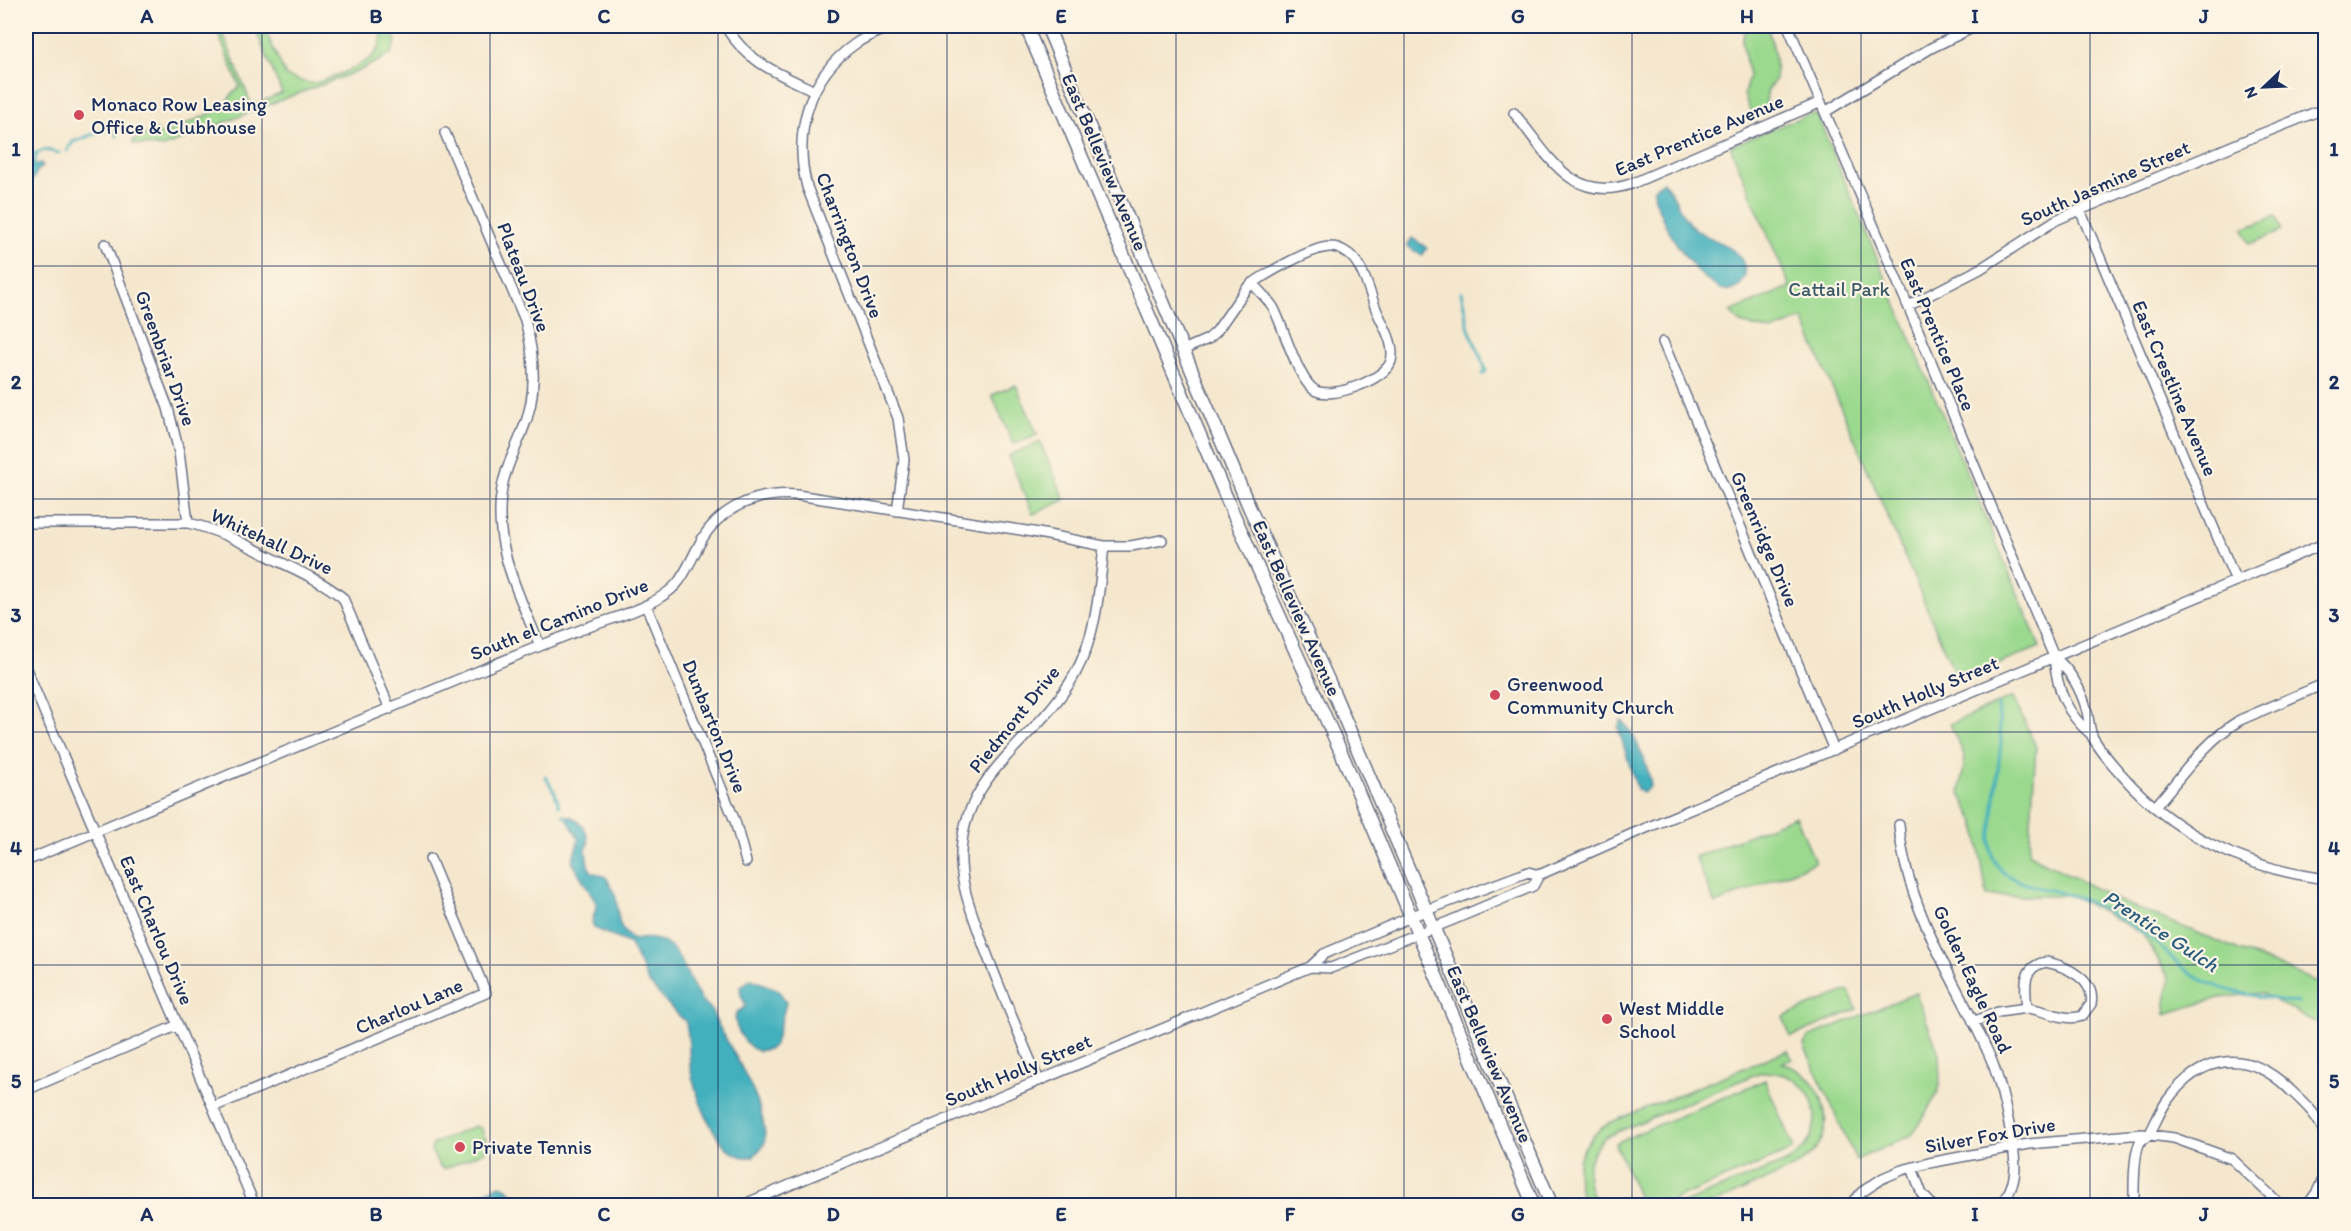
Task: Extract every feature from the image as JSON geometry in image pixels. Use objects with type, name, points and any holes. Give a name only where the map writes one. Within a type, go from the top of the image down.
[{"type":"main road","name":"East Belleview Avenue","points":[[1026,26],[1233,513],[1341,752],[1534,1206]]},
{"type":"main road","name":"East Belleview Avenue","points":[[1047,26],[1250,509],[1314,648],[1552,1206]]},
{"type":"street","points":[[725,26],[743,50],[764,67],[815,91]]},
{"type":"street","name":"Charrington Drive","points":[[892,26],[868,36],[844,52],[824,76],[806,111],[802,130],[802,170],[898,418],[904,460],[897,511]]},
{"type":"street","name":"East Prentice Place","points":[[1788,26],[1908,306],[2054,657]]},
{"type":"street","points":[[1825,112],[1931,48],[1976,26]]},
{"type":"street","name":"East Prentice Avenue","points":[[1514,113],[1566,176],[1584,187],[1614,190],[1821,102]]},
{"type":"street","name":"South Jasmine Street","points":[[1908,306],[1980,269],[2046,226],[2325,108]]},
{"type":"street","name":"Plateau Drive","points":[[445,133],[520,310],[531,346],[532,394],[529,413],[507,465],[502,487],[500,529],[507,567],[540,645]]},
{"type":"street","name":"East Crestline Avenue","points":[[2080,210],[2236,581]]},
{"type":"street","name":"Greenbriar Drive","points":[[105,244],[168,408],[179,452],[188,523]]},
{"type":"street","points":[[1183,350],[1208,339],[1216,332],[1252,283],[1274,269],[1325,247],[1336,247],[1346,252],[1358,266],[1391,344],[1391,362],[1381,375],[1337,394],[1317,391],[1304,378],[1274,309],[1252,283]]},
{"type":"street","name":"Greenridge Drive","points":[[1663,342],[1834,750]]},
{"type":"street","name":"South el Camino Drive","points":[[26,861],[540,645],[646,605],[678,584],[690,565],[698,545],[716,521],[729,510],[765,495],[783,494],[897,511],[1033,532],[1104,546],[1131,546],[1162,540]]},
{"type":"street","name":"Whitehall Drive","points":[[26,523],[188,523],[242,543],[328,586],[343,598],[390,709]]},
{"type":"street","name":"South Holly Street","points":[[1310,967],[1331,968],[1533,886],[1539,876],[2325,543]]},
{"type":"street","name":"Piedmont Drive","points":[[1039,1081],[993,970],[964,892],[961,841],[969,810],[988,777],[1050,710],[1084,657],[1094,627],[1104,546]]},
{"type":"street","name":"Dunbarton Drive","points":[[646,605],[735,821],[746,862]]},
{"type":"street","points":[[2054,657],[2065,667],[2077,686],[2092,735]]},
{"type":"street","points":[[2054,657],[2059,688],[2064,701],[2080,725],[2092,735],[2128,782],[2155,807],[2195,836],[2238,857],[2287,873],[2325,879]]},
{"type":"street","name":"East Charlou Drive","points":[[26,669],[253,1205]]},
{"type":"street","points":[[2155,807],[2211,742],[2227,728],[2240,720],[2325,683]]},
{"type":"street","name":"Golden Eagle Road","points":[[1899,825],[1908,874],[1923,917],[1987,1049],[1998,1080],[2013,1148],[2015,1176],[2009,1193],[1998,1206]]},
{"type":"street","name":"Charlou Lane","points":[[213,1107],[486,993],[430,859]]},
{"type":"street","name":"South Holly Street","points":[[740,1206],[1310,967],[1324,954],[1427,910],[1528,872],[1539,876]]},
{"type":"street","points":[[1973,1022],[1998,1012],[2027,1008],[2048,1011],[2066,1019],[2079,1017],[2091,1004],[2091,993],[2086,983],[2066,968],[2046,962],[2038,964],[2029,971],[2026,978],[2027,1008]]},
{"type":"street","points":[[26,1090],[178,1026]]},
{"type":"street","points":[[2134,1206],[2133,1187],[2140,1143],[2149,1135],[2160,1111],[2180,1085],[2204,1067],[2226,1062],[2246,1063],[2275,1076],[2310,1109],[2322,1126],[2325,1137]]},
{"type":"street","name":"Silver Fox Drive","points":[[1850,1206],[1874,1183],[1893,1173],[1912,1168],[2053,1141],[2149,1135],[2174,1138],[2232,1159],[2282,1206]]},
{"type":"street","points":[[1912,1168],[1922,1194],[1933,1206]]},
{"type":"street","points":[[2307,1206],[2317,1192],[2325,1173]]},
{"type":"green space","points":[[215,26],[220,26],[251,104],[254,105],[282,93],[254,26],[263,26],[286,76],[310,83],[320,82],[340,74],[371,57],[380,44],[382,36],[380,26],[389,26],[396,41],[391,54],[361,70],[164,147],[133,144],[133,140],[156,130],[159,134],[165,133],[219,110],[240,87]]},
{"type":"green space","points":[[1746,26],[1766,26],[1775,61],[1774,81],[1768,91],[1766,106],[1756,115],[1751,113],[1744,94],[1749,76],[1742,42]]},
{"type":"green space","name":"Cattail Park","points":[[1812,113],[1817,115],[2040,647],[1958,681],[1803,319],[1771,331],[1740,323],[1730,312],[1790,287],[1730,146]]},
{"type":"green space","points":[[2276,216],[2282,231],[2249,244],[2243,229]]},
{"type":"green space","points":[[1016,385],[1037,434],[1013,444],[992,395]]},
{"type":"green space","points":[[1040,442],[1065,500],[1033,514],[1008,456]]},
{"type":"green space","name":"Prentice Gulch","points":[[2013,697],[2036,747],[2029,854],[2117,900],[2325,985],[2325,1028],[2261,993],[2219,998],[2165,1014],[2169,978],[2142,933],[2069,894],[1987,896],[1975,822],[1960,794],[1965,757],[1950,724]]},
{"type":"green space","points":[[1796,816],[1815,862],[1715,904],[1695,857]]},
{"type":"green space","points":[[1848,990],[1857,1009],[1791,1037],[1783,1017]]},
{"type":"green space","points":[[1916,993],[1939,1054],[1938,1093],[1912,1135],[1856,1160],[1804,1045],[1808,1037]]},
{"type":"green space","points":[[1788,1050],[1792,1059],[1782,1063],[1796,1069],[1813,1083],[1823,1104],[1826,1121],[1823,1136],[1817,1148],[1808,1158],[1782,1173],[1719,1201],[1700,1206],[1679,1205],[1785,1162],[1798,1154],[1808,1142],[1815,1118],[1812,1102],[1805,1089],[1788,1077],[1761,1072],[1605,1137],[1593,1153],[1588,1170],[1590,1188],[1599,1205],[1586,1205],[1578,1182],[1577,1170],[1590,1139],[1609,1123]]},
{"type":"green space","points":[[1765,1080],[1794,1149],[1661,1205],[1642,1205],[1615,1143]]},
{"type":"green space","name":"Private Tennis","points":[[475,1126],[481,1128],[488,1145],[485,1151],[444,1169],[439,1166],[431,1150],[433,1144]]},
{"type":"water","points":[[41,163],[43,167],[38,170],[33,180],[30,180],[27,167]]},
{"type":"water","points":[[1663,182],[1694,228],[1727,246],[1740,258],[1745,276],[1735,289],[1722,289],[1706,280],[1676,243],[1656,202],[1654,188]]},
{"type":"water","points":[[1412,238],[1427,248],[1422,256],[1407,246]]},
{"type":"water","points":[[1621,721],[1636,741],[1647,770],[1651,786],[1643,793],[1637,789],[1618,727]]},
{"type":"water","points":[[568,816],[576,819],[585,829],[588,838],[586,851],[588,866],[592,872],[606,877],[616,897],[620,924],[625,933],[634,940],[649,939],[669,946],[682,962],[700,998],[711,1010],[748,1080],[761,1115],[765,1131],[764,1145],[754,1156],[741,1156],[730,1150],[710,1125],[692,1078],[685,1021],[648,982],[630,944],[594,928],[592,922],[597,904],[572,862],[579,839]]},
{"type":"water","points":[[751,979],[779,990],[786,1003],[775,1044],[769,1049],[758,1051],[753,1049],[741,1035],[735,1018],[736,1013],[746,1006],[740,987]]},
{"type":"water","points":[[500,1185],[508,1188],[519,1205],[472,1205],[483,1193]]},
{"type":"waterway","points":[[67,151],[73,142],[110,128]]},
{"type":"waterway","points":[[114,130],[117,136]]},
{"type":"waterway","points":[[33,154],[45,150],[59,153]]},
{"type":"waterway","points":[[32,165],[37,155]]},
{"type":"waterway","points":[[1461,292],[1469,329],[1486,370],[1483,374]]},
{"type":"waterway","name":"Prentice Gulch","points":[[1998,705],[2001,743],[1990,842],[1993,857],[2000,868],[2010,877],[2022,882],[2078,898],[2118,917],[2154,941],[2184,968],[2215,986],[2239,993],[2298,1003]]},
{"type":"waterway","points":[[545,776],[555,793],[559,806]]},
{"type":"waterway","points":[[563,815],[567,818]]},
{"type":"place","name":"Monaco Row Leasing Office & Clubhouse","points":[[79,115]]},
{"type":"place","name":"Greenwood Community Church","points":[[1495,695]]},
{"type":"place","name":"West Middle School","points":[[1607,1019]]},
{"type":"place","name":"Private Tennis","points":[[460,1147]]}]
